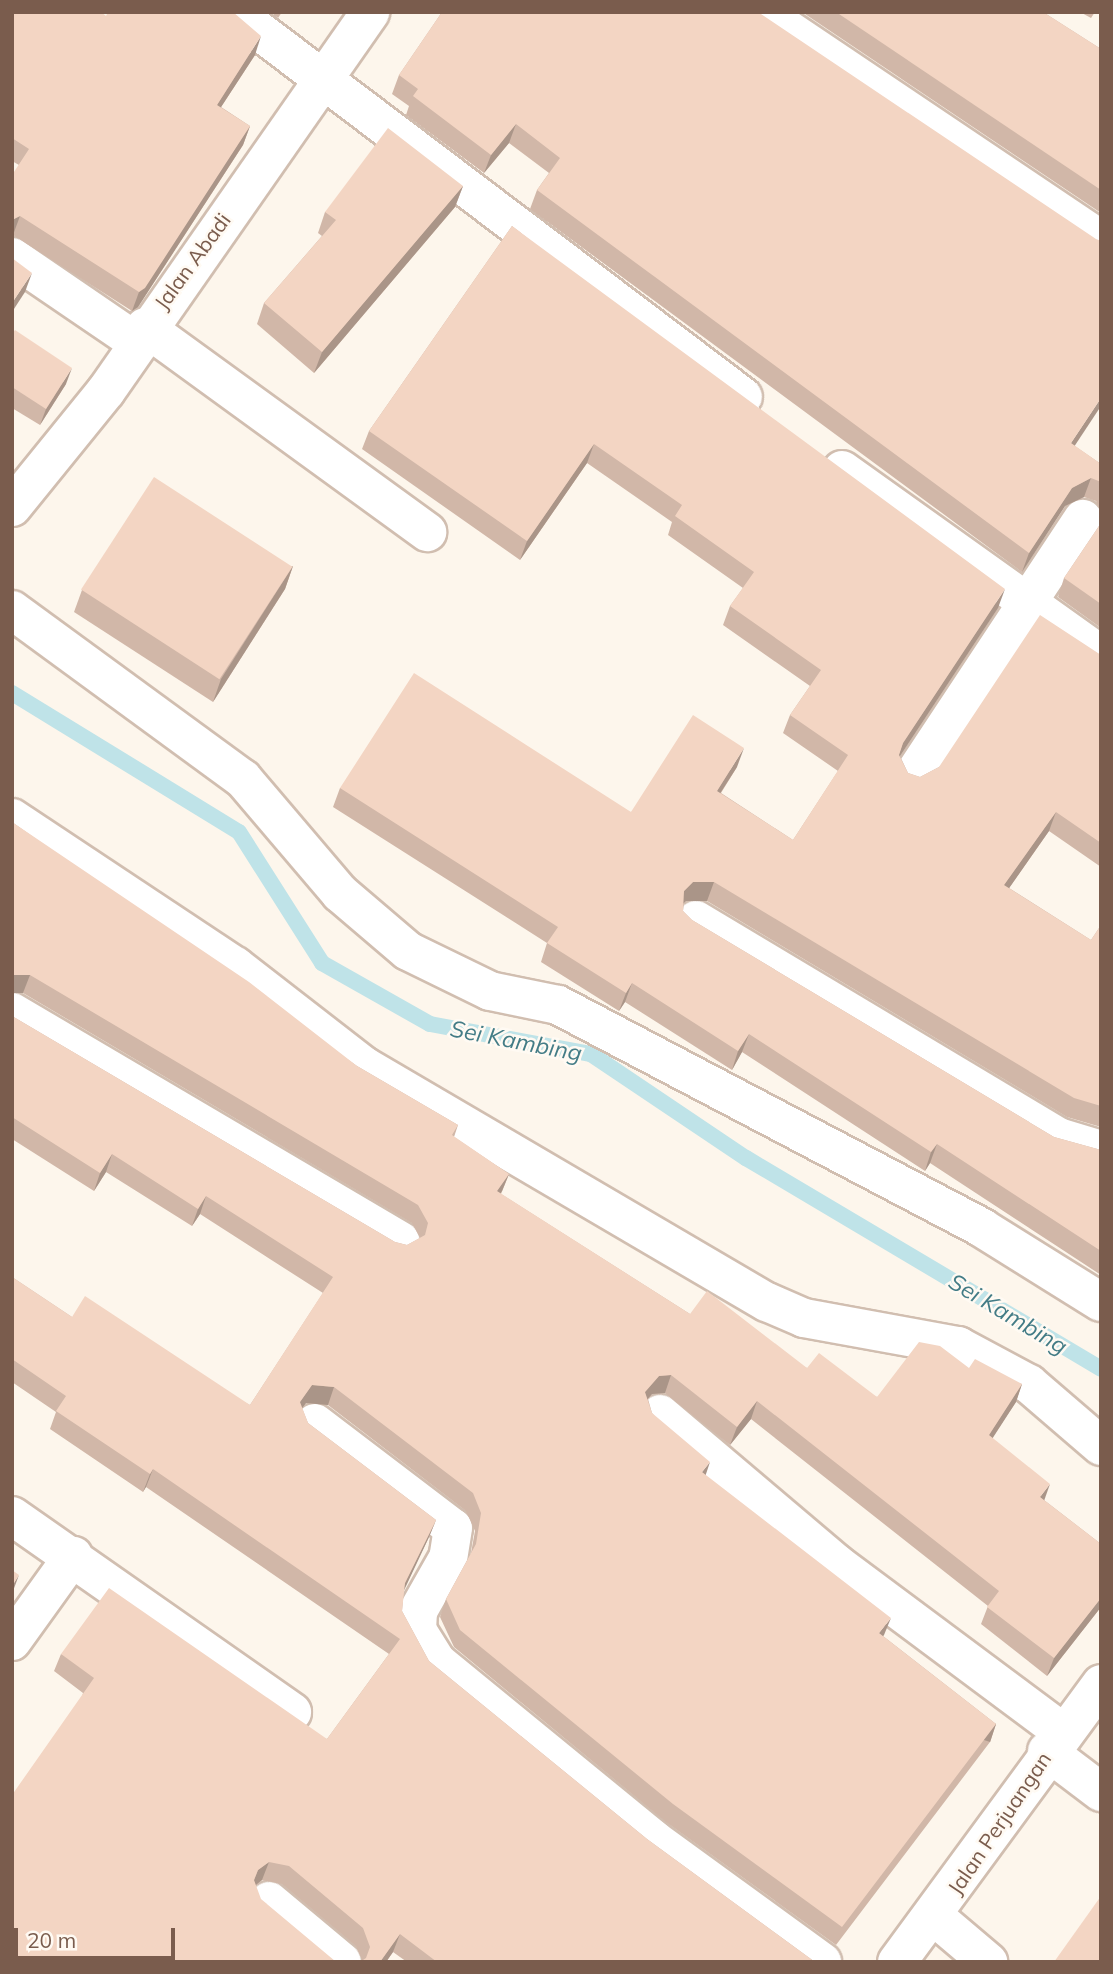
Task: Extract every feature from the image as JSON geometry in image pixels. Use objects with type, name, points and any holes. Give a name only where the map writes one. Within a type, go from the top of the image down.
[{"type":"street","points":[[233,12],[324,77],[770,417]]},
{"type":"street","name":"Jalan Abadi","points":[[12,507],[106,391],[140,334],[370,12]]},
{"type":"street","points":[[762,12],[1101,240]]},
{"type":"street","points":[[12,257],[140,334],[427,533]]},
{"type":"street","points":[[814,450],[1101,656]]},
{"type":"street","points":[[914,775],[1083,519]]},
{"type":"street","points":[[12,610],[243,779],[340,893],[408,951],[490,991],[558,1005],[982,1228],[1101,1302]]},
{"type":"street","points":[[12,818],[235,967],[364,1066],[767,1302],[804,1318],[958,1346],[1029,1384],[1101,1446]]},
{"type":"street","points":[[696,920],[1058,1137],[1101,1150]]},
{"type":"street","points":[[12,1012],[400,1241]]},
{"type":"street","points":[[660,1414],[837,1564],[1055,1742],[1101,1793]]},
{"type":"street","points":[[315,1423],[453,1528],[449,1558],[418,1611],[417,1630],[431,1656],[653,1839],[822,1962]]},
{"type":"street","points":[[12,1516],[73,1556],[292,1712]]},
{"type":"street","points":[[12,1641],[73,1556]]},
{"type":"street","name":"Jalan Perjuangan","points":[[897,1962],[935,1917],[1055,1742],[1101,1684]]},
{"type":"street","points":[[269,1901],[342,1962]]},
{"type":"street","points":[[935,1917],[988,1962]]},
{"type":"building","points":[[12,12],[101,12],[106,16],[108,12],[233,12],[261,36],[217,105],[250,126],[145,288],[139,292],[20,216],[12,220],[12,175],[29,149],[12,138]]},
{"type":"building","points":[[442,12],[758,12],[1101,241],[1101,398],[1071,443],[1101,464],[1101,482],[1091,478],[1072,488],[1029,553],[537,190],[560,158],[516,124],[491,155],[413,96],[418,89],[399,75]]},
{"type":"building","points":[[836,12],[1043,12],[1101,49],[1101,190]]},
{"type":"building","points":[[388,128],[463,186],[322,352],[264,303],[336,220],[325,212]]},
{"type":"building","points":[[512,226],[1005,589],[903,743],[899,755],[908,773],[920,777],[939,767],[1040,615],[1101,655],[1101,843],[1056,812],[1004,885],[1091,940],[1101,925],[1101,1106],[1074,1098],[714,882],[693,882],[684,891],[683,911],[692,920],[1054,1137],[1101,1150],[1101,1251],[937,1144],[931,1152],[749,1034],[738,1051],[632,983],[626,993],[547,943],[558,927],[340,788],[414,673],[631,812],[693,715],[744,748],[717,791],[793,840],[848,755],[790,715],[821,670],[730,606],[754,572],[675,516],[682,505],[594,444],[527,541],[369,431]]},
{"type":"building","points":[[12,258],[32,273],[12,303]]},
{"type":"building","points":[[15,330],[72,368],[46,409],[12,387],[12,334]]},
{"type":"building","points":[[154,477],[292,567],[219,679],[81,589]]},
{"type":"building","points":[[1101,523],[1101,604],[1064,578]]},
{"type":"building","points":[[12,822],[249,982],[357,1066],[458,1125],[452,1135],[509,1174],[497,1191],[690,1314],[707,1291],[807,1368],[819,1353],[877,1397],[919,1342],[940,1346],[969,1368],[975,1359],[1022,1384],[989,1435],[1050,1484],[1040,1497],[1101,1544],[1101,1598],[1054,1658],[987,1607],[999,1591],[757,1401],[737,1427],[671,1375],[659,1376],[645,1392],[652,1413],[710,1462],[702,1472],[891,1618],[879,1633],[996,1724],[842,1927],[673,1804],[460,1630],[446,1599],[476,1544],[481,1513],[473,1493],[334,1387],[312,1385],[300,1402],[308,1423],[436,1520],[405,1583],[402,1611],[429,1661],[647,1839],[815,1962],[437,1962],[400,1934],[380,1962],[360,1962],[366,1958],[370,1947],[363,1928],[289,1866],[269,1862],[258,1870],[254,1880],[261,1899],[338,1962],[12,1962],[12,1795],[94,1678],[61,1654],[109,1588],[327,1739],[400,1639],[153,1469],[150,1474],[56,1411],[66,1396],[12,1359],[12,1277],[72,1317],[85,1296],[250,1405],[333,1277],[206,1196],[198,1209],[112,1154],[100,1173],[12,1117],[12,1016],[395,1242],[407,1245],[425,1235],[428,1223],[418,1205],[30,975],[12,975]]},
{"type":"building","points":[[12,1570],[19,1575],[12,1586]]},
{"type":"building","points":[[1101,1896],[1101,1962],[1054,1962]]},
{"type":"waterway","name":"Sei Kambing","points":[[12,693],[239,832],[322,963],[430,1024],[591,1054],[746,1158],[1101,1369]]}]
